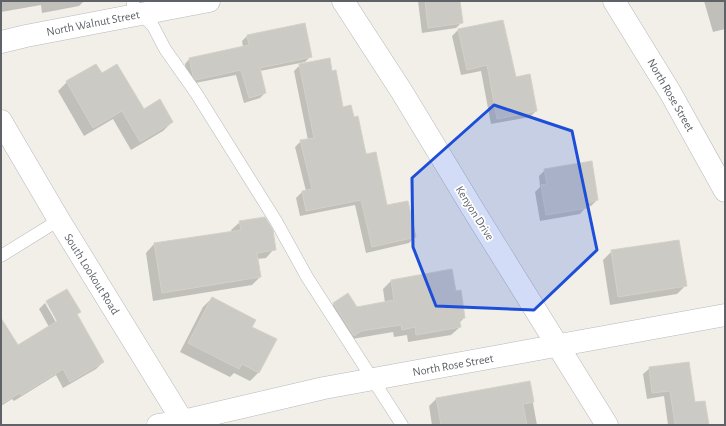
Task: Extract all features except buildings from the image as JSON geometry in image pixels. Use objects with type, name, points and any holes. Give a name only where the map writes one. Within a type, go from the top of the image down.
[{"type":"street","name":"North Walnut Street","points":[[1,42],[137,7],[209,1]]},
{"type":"street","name":"Kenyon Drive","points":[[343,1],[402,92],[607,425]]},
{"type":"street","name":"North Rose Street","points":[[614,1],[670,92],[725,191]]},
{"type":"street","name":"South Lookout Road","points":[[1,122],[59,220],[184,423]]},
{"type":"street","name":"North Rose Street","points":[[158,425],[184,423],[324,388],[725,315]]},
{"type":"lane","points":[[137,7],[153,26],[165,49],[196,93],[276,221],[307,277],[402,425]]},
{"type":"lane","points":[[1,256],[59,220]]},
{"type":"highlighted area","points":[[494,105],[572,131],[597,250],[534,310],[436,306],[413,247],[412,178]]}]
